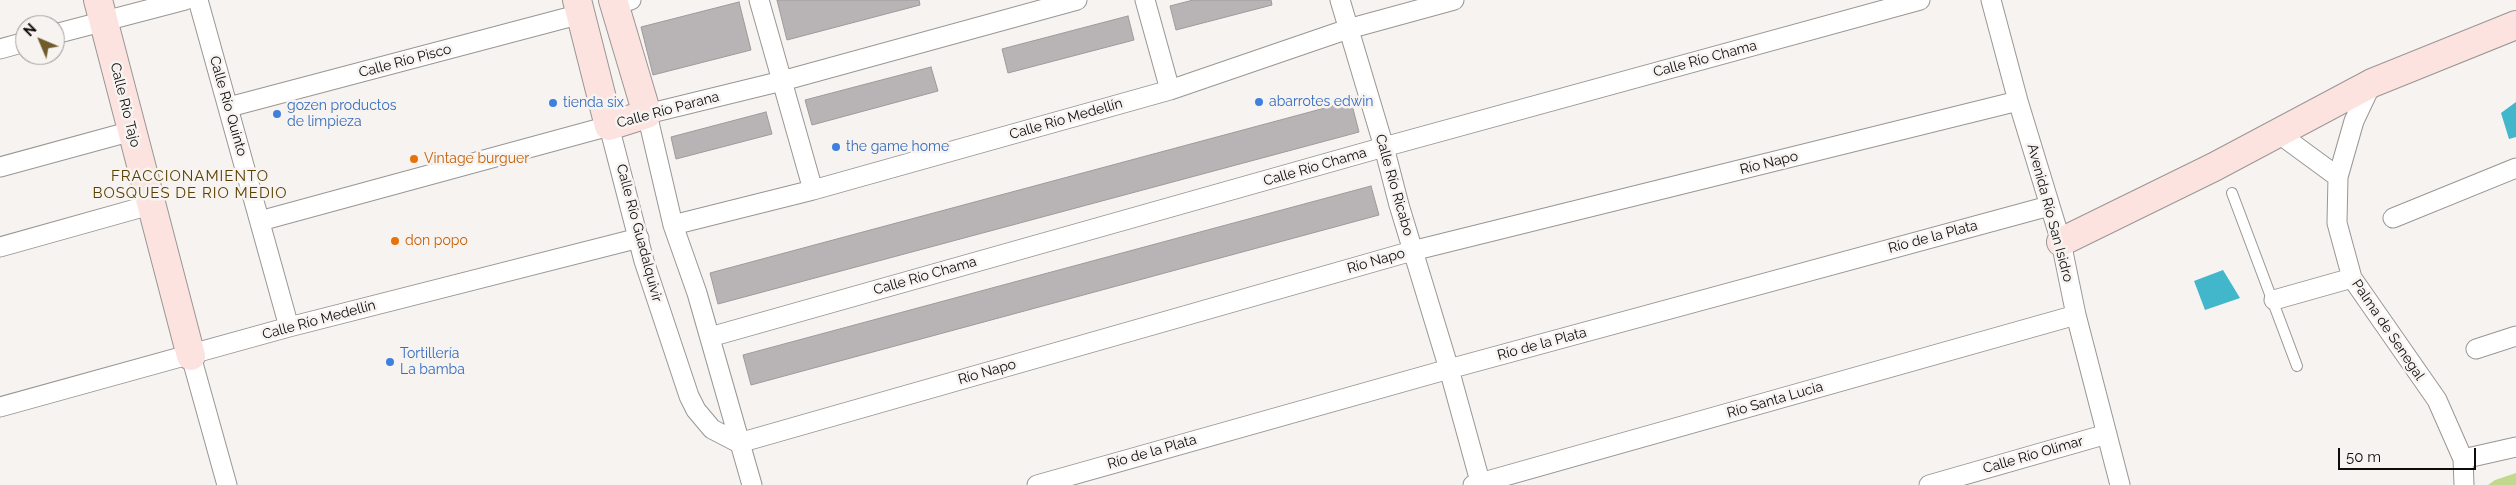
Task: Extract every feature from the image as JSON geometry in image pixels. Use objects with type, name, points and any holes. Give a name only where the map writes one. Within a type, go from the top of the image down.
[{"type":"street","points":[[65,29],[101,11],[185,0]]},
{"type":"street","name":"Calle Río Quinto","points":[[198,0],[289,327]]},
{"type":"street","points":[[759,0],[813,190]]},
{"type":"street","name":"Calle Río Parana","points":[[260,221],[610,126],[647,114],[782,81],[1076,0]]},
{"type":"street","points":[[1145,0],[1170,90]]},
{"type":"street","name":"Calle Río Ricabo","points":[[1340,0],[1384,147],[1412,251],[1449,369],[1478,484]]},
{"type":"street","name":"Calle Río Medellín","points":[[673,225],[813,190],[1170,90],[1348,28],[1454,0]]},
{"type":"street","name":"Calle Río Chama","points":[[710,337],[1384,147],[1920,0]]},
{"type":"street","name":"Avenida Río San Isidro","points":[[1992,0],[2018,101],[2061,242],[2076,315],[2120,485]]},
{"type":"street","points":[[620,2],[673,225],[710,337],[752,485]]},
{"type":"street","name":"Calle Río Pisco","points":[[229,107],[579,7]]},
{"type":"street","name":"Calle Río Guadalquivir","points":[[579,7],[639,238],[673,348],[693,403],[712,429],[740,443]]},
{"type":"street","name":"Calle Río Tajo","points":[[101,11],[150,206],[191,356]]},
{"type":"street","points":[[2061,242],[2278,133],[2372,83],[2512,30]]},
{"type":"street","points":[[0,49],[15,45]]},
{"type":"street","name":"Palma de Senegal","points":[[2372,83],[2354,121],[2338,177],[2337,223],[2352,278],[2437,400],[2463,460],[2464,485]]},
{"type":"street","name":"Río Napo","points":[[740,443],[1412,251],[2018,101]]},
{"type":"street","points":[[0,167],[132,131]]},
{"type":"street","points":[[2278,133],[2338,177]]},
{"type":"street","points":[[2393,218],[2516,168]]},
{"type":"street","points":[[0,247],[150,206]]},
{"type":"street","name":"Río de la Plata","points":[[1037,485],[1449,369],[2049,206]]},
{"type":"street","name":"Calle Río Medellín","points":[[0,407],[191,356],[289,327],[639,238]]},
{"type":"street","points":[[2274,300],[2352,278]]},
{"type":"street","name":"Río Santa Lucia","points":[[1478,484],[2076,315]]},
{"type":"street","points":[[2476,349],[2516,336]]},
{"type":"street","points":[[191,356],[227,485]]},
{"type":"street","name":"Calle Río Olimar","points":[[1929,485],[2107,434]]},
{"type":"street","points":[[2463,460],[2516,447]]},
{"type":"lane","points":[[2232,194],[2274,300],[2297,366]]},
{"type":"green space","points":[[2516,473],[2516,485],[2488,485],[2495,480]]},
{"type":"water","points":[[2516,102],[2516,137],[2509,139],[2501,113]]},
{"type":"water","points":[[2223,270],[2240,298],[2205,310],[2194,281]]},
{"type":"building","points":[[777,0],[919,0],[920,5],[787,40]]},
{"type":"building","points":[[1193,0],[1271,0],[1272,5],[1176,30],[1170,6]]},
{"type":"building","points":[[739,2],[751,50],[653,75],[641,27]]},
{"type":"building","points":[[1128,16],[1134,40],[1008,73],[1002,49]]},
{"type":"building","points":[[931,67],[938,91],[812,125],[805,100]]},
{"type":"building","points":[[1351,101],[1359,132],[718,304],[710,273]]},
{"type":"building","points":[[766,112],[772,134],[676,159],[671,137]]},
{"type":"building","points":[[1371,186],[1379,215],[751,385],[743,355]]},
{"type":"place","name":"abarrotes edwin","points":[[1259,102]]},
{"type":"place","name":"tienda six","points":[[553,103]]},
{"type":"place","name":"gozen productos de limpieza","points":[[277,114]]},
{"type":"place","name":"the game home","points":[[836,147]]},
{"type":"place","name":"Vintage burguer","points":[[414,159]]},
{"type":"place","name":"don popo","points":[[395,241]]},
{"type":"place","name":"Tortillería La bamba","points":[[390,362]]},
{"type":"district","name":"FRACCIONAMIENTO BOSQUES DE RIO MEDIO","points":[[190,184]]}]
